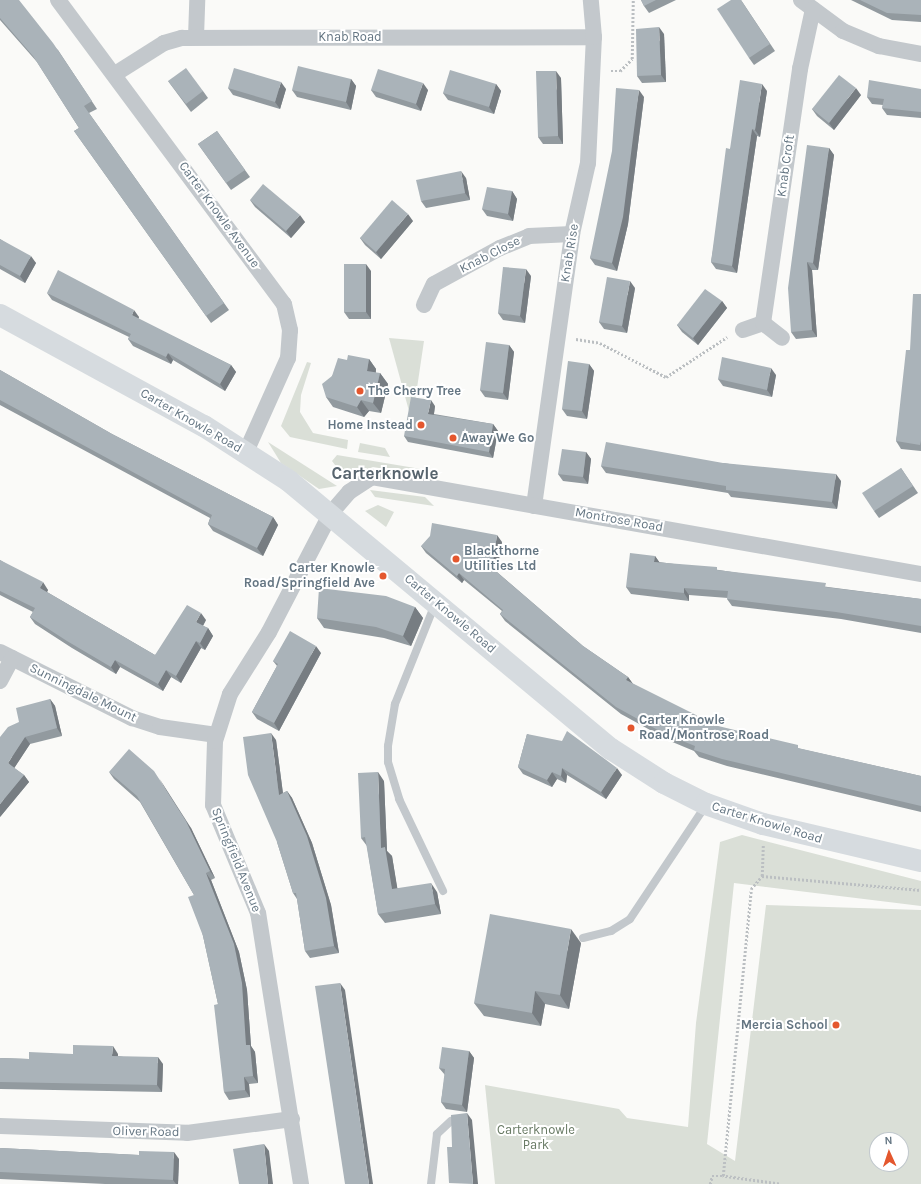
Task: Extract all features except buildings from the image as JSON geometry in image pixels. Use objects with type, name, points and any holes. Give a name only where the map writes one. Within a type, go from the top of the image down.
[{"type":"street","name":"Carter Knowle Avenue","points":[[58,0],[115,74],[284,304],[290,330],[288,358],[246,452]]},
{"type":"street","points":[[196,38],[197,0]]},
{"type":"street","name":"Knab Rise","points":[[534,506],[572,234],[588,163],[594,37],[591,0]]},
{"type":"street","points":[[807,5],[843,31],[879,46],[921,54]]},
{"type":"street","name":"Knab Croft","points":[[763,323],[800,69],[807,5]]},
{"type":"street","name":"Knab Road","points":[[115,74],[164,43],[196,38],[594,37]]},
{"type":"street","name":"Knab Close","points":[[424,305],[434,284],[500,248],[529,236],[572,234]]},
{"type":"street","name":"Carter Knowle Road","points":[[0,315],[246,452],[331,513],[436,603],[612,749],[664,783],[706,804],[763,824],[921,861]]},
{"type":"street","points":[[738,332],[763,323],[782,338]]},
{"type":"street","name":"Montrose Road","points":[[331,513],[358,484],[372,477],[921,574]]},
{"type":"street","name":"Springfield Avenue","points":[[301,1184],[292,1119],[258,913],[212,805],[216,735],[230,694],[269,632],[331,513]]},
{"type":"street","points":[[0,681],[6,655]]},
{"type":"street","name":"Sunningdale Mount","points":[[6,655],[132,718],[160,727],[216,735]]},
{"type":"street","name":"Oliver Road","points":[[0,1126],[187,1133],[292,1119]]},
{"type":"lane","points":[[436,603],[395,704],[388,746],[388,762],[399,799],[443,891]]},
{"type":"lane","points":[[583,938],[612,931],[630,919],[706,804]]},
{"type":"lane","points":[[431,1184],[437,1134],[451,1121]]},
{"type":"path","points":[[604,71],[620,71],[632,59],[633,0]]},
{"type":"path","points":[[573,338],[600,343],[666,377],[738,332]]},
{"type":"path","points":[[723,1176],[751,889],[762,876],[763,824]]},
{"type":"path","points":[[762,876],[921,890]]},
{"type":"path","points":[[710,1184],[712,1176],[723,1176],[779,1184]]},
{"type":"green space","points":[[389,338],[424,341],[413,415],[409,411]]},
{"type":"green space","points":[[307,362],[311,363],[301,395],[300,412],[313,433],[348,440],[347,449],[290,437],[281,426]]},
{"type":"green space","points":[[268,442],[337,486],[319,489],[281,463]]},
{"type":"green space","points":[[360,443],[385,448],[390,457],[358,452]]},
{"type":"green space","points":[[337,455],[439,472],[438,478],[373,467],[345,478],[332,461]]},
{"type":"green space","points":[[370,490],[425,497],[434,506],[375,497]]},
{"type":"green space","points":[[378,505],[394,512],[386,527],[365,511]]},
{"type":"green space","name":"Carterknowle Park","points":[[742,835],[921,881],[921,906],[734,883],[707,1144],[735,1161],[766,905],[921,910],[921,1184],[495,1184],[485,1085],[619,1109],[627,1118],[688,1127],[696,1023],[720,842]]},
{"type":"place","name":"The Cherry Tree","points":[[360,391]]},
{"type":"place","name":"Home Instead","points":[[421,425]]},
{"type":"place","name":"Away We Go","points":[[453,438]]},
{"type":"place","name":"Blackthorne Utilities Ltd","points":[[456,559]]},
{"type":"place","name":"Carter Knowle Road/Springfield Ave","points":[[383,576]]},
{"type":"place","name":"Carter Knowle Road/Montrose Road","points":[[631,728]]},
{"type":"place","name":"Mercia School","points":[[836,1025]]},
{"type":"district","name":"Carterknowle","points":[[385,474]]}]
